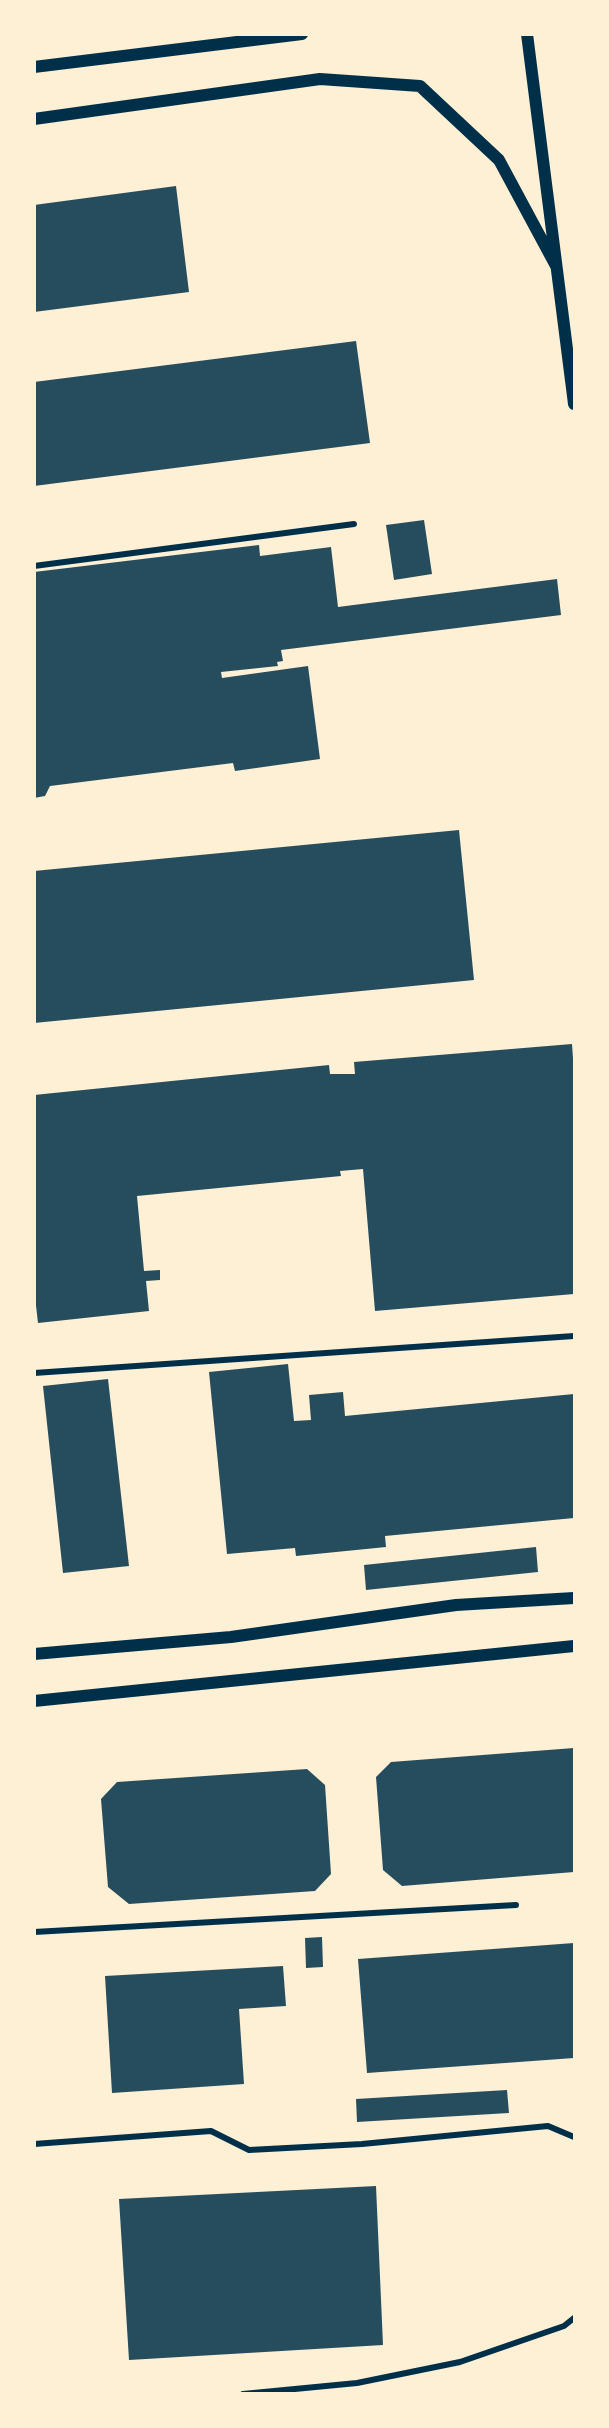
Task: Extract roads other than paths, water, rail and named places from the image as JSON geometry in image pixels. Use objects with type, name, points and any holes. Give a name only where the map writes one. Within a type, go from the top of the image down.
[{"type":"main road","points":[[34,67],[302,34]]},
{"type":"main road","points":[[527,34],[574,404]]},
{"type":"main road","points":[[34,119],[320,79],[420,86],[499,160],[556,266]]},
{"type":"main road","points":[[34,1654],[231,1637],[456,1605],[574,1598]]},
{"type":"main road","points":[[34,1701],[574,1646]]},
{"type":"street","points":[[34,566],[354,524]]},
{"type":"street","points":[[34,1374],[574,1336]]},
{"type":"street","points":[[34,1932],[516,1905]]},
{"type":"street","points":[[34,2144],[211,2131],[249,2150],[362,2144],[548,2126],[574,2137]]},
{"type":"street","points":[[243,2394],[357,2383],[460,2362],[564,2326],[574,2318]]}]
